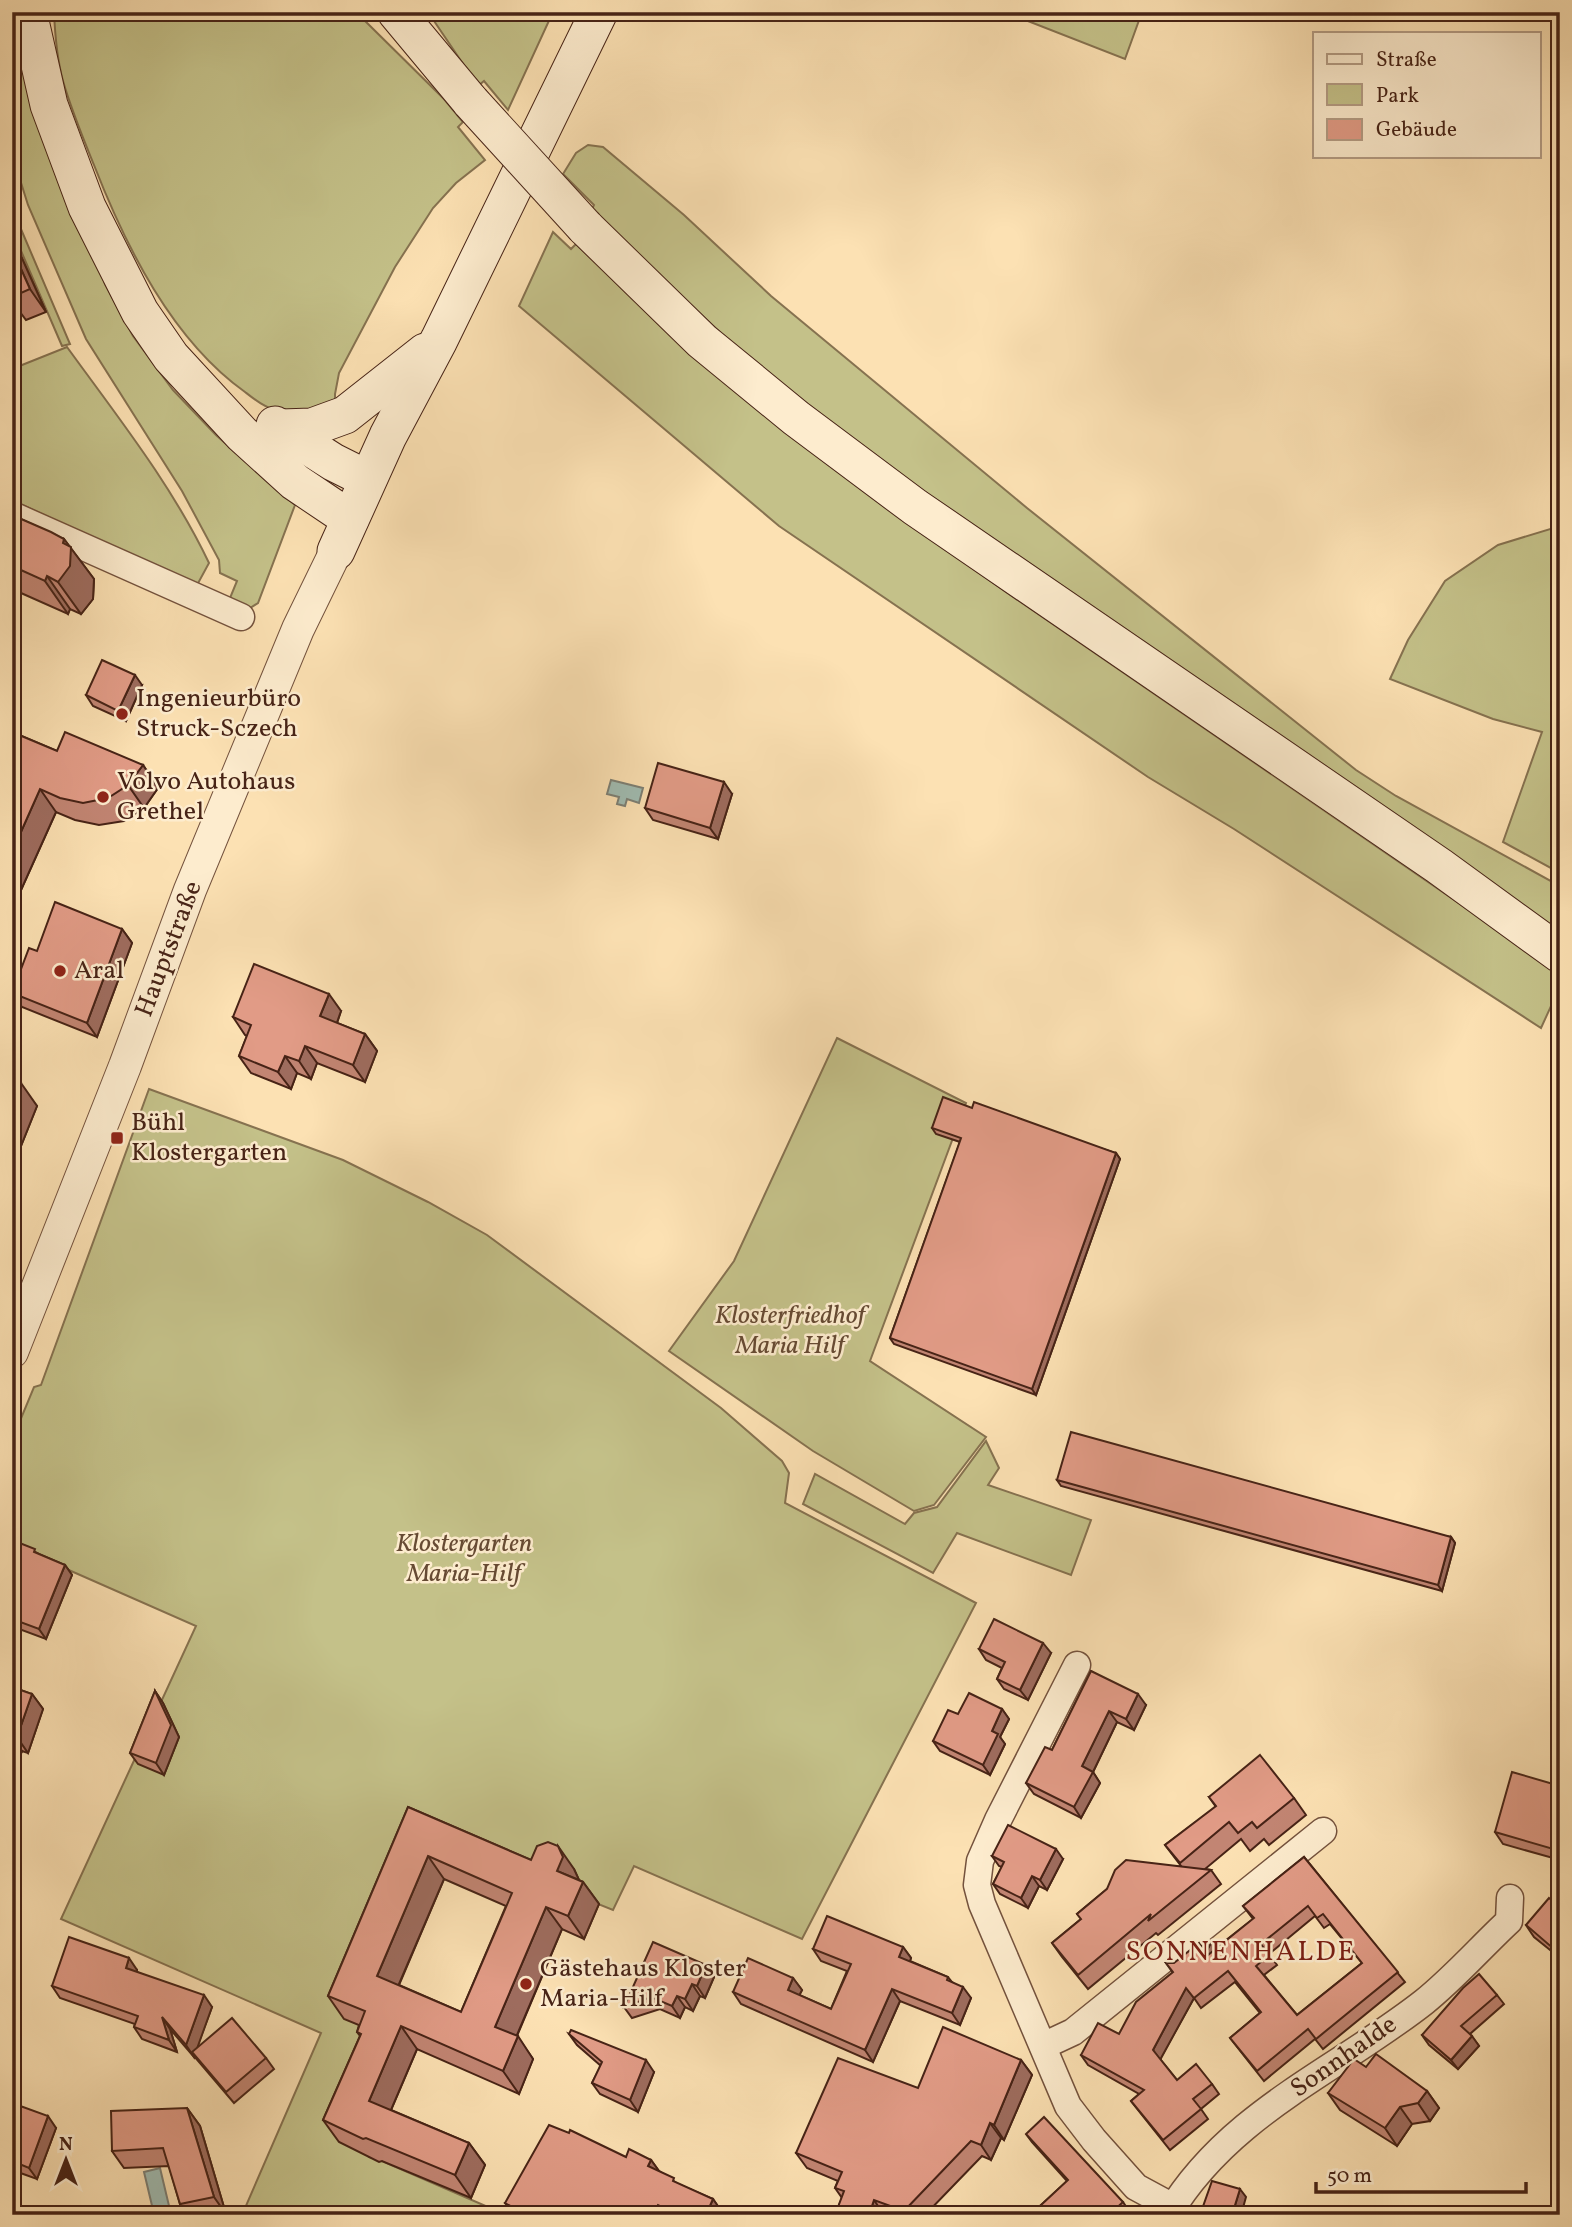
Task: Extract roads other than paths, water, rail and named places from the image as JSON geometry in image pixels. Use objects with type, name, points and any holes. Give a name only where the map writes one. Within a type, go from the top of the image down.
[{"type":"main road","points":[[396,12],[471,102],[585,227],[702,341],[796,418],[893,491],[1438,866],[1560,954]]},
{"type":"main road","points":[[336,551],[367,479],[439,340],[599,12]]},
{"type":"main road","points":[[30,16],[49,104],[87,207],[140,313],[172,357],[242,434],[295,482],[350,519]]},
{"type":"main road","points":[[281,428],[312,427],[345,415],[439,340]]},
{"type":"main road","points":[[209,399],[281,428],[332,462],[367,479]]},
{"type":"street","points":[[12,515],[241,617]]},
{"type":"street","name":"Hauptstraße","points":[[13,1346],[125,1066],[190,890],[298,629],[336,551]]},
{"type":"street","points":[[1077,1665],[998,1820],[980,1861],[977,1885],[982,1904],[1068,2106],[1136,2187],[1170,2211]]},
{"type":"street","points":[[1043,2046],[1073,2032],[1323,1832]]},
{"type":"street","name":"Sonnhalde","points":[[1170,2211],[1192,2177],[1236,2133],[1425,2001],[1509,1921],[1510,1898]]},
{"type":"water","points":[[611,780],[643,788],[639,803],[627,799],[625,806],[617,804],[619,797],[607,794]]},
{"type":"water","points":[[160,2168],[170,2210],[154,2214],[144,2172]]},
{"type":"place","name":"Ingenieurbüro Struck-Sczech","points":[[122,714]]},
{"type":"place","name":"Volvo Autohaus Grethel","points":[[103,797]]},
{"type":"place","name":"Aral","points":[[60,971]]},
{"type":"place","name":"Bühl Klostergarten","points":[[117,1138]]},
{"type":"place","name":"Gästehaus Kloster Maria-Hilf","points":[[526,1984]]},
{"type":"district","name":"SONNENHALDE","points":[[1241,1952]]},
{"type":"park label","name":"Klosterfriedhof Maria Hilf","points":[[790,1331]]},
{"type":"park label","name":"Klostergarten Maria-Hilf","points":[[464,1559]]}]
